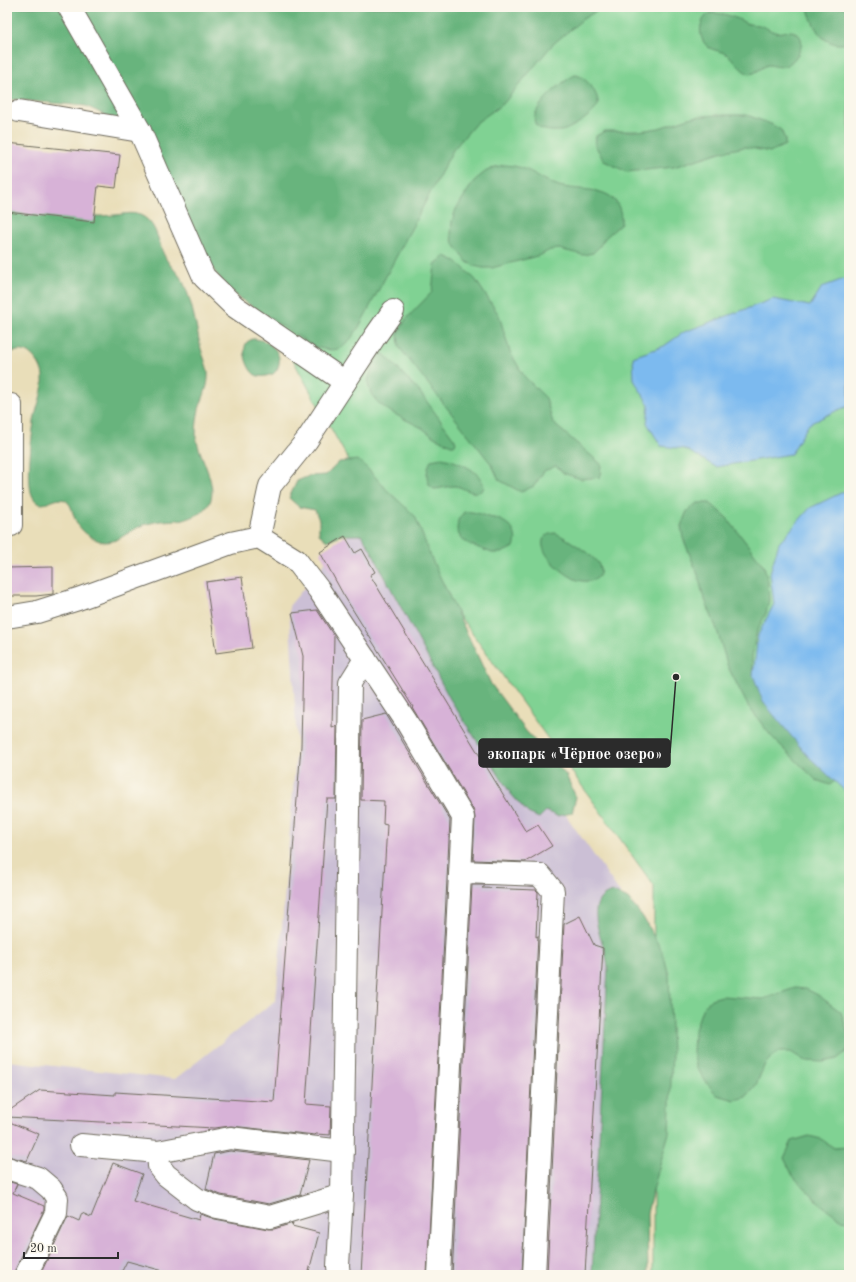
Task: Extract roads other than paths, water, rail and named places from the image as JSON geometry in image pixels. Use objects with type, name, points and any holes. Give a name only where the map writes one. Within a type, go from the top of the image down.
[{"type":"street","points":[[69,7],[140,131],[204,277],[234,306],[345,382]]},
{"type":"street","points":[[18,111],[140,131]]},
{"type":"street","points":[[259,537],[270,486],[307,440],[394,311]]},
{"type":"street","points":[[7,525],[10,525],[10,404]]},
{"type":"street","points":[[7,617],[37,612],[78,599],[230,543],[259,537],[296,560],[319,590],[406,720],[463,817],[439,1275]]},
{"type":"street","points":[[339,1275],[338,1266],[343,1151],[350,683],[365,659]]},
{"type":"street","points":[[460,872],[540,875],[553,892],[534,1275]]},
{"type":"street","points":[[81,1145],[158,1152],[230,1138],[343,1151]]},
{"type":"street","points":[[158,1152],[159,1166],[166,1174],[197,1199],[218,1207],[270,1217],[342,1195]]},
{"type":"street","points":[[7,1168],[38,1178],[51,1189],[57,1198],[56,1213],[26,1275]]},
{"type":"water","points":[[849,277],[849,406],[809,424],[791,454],[716,467],[685,449],[661,446],[647,423],[649,405],[634,380],[633,357],[664,346],[684,332],[773,299],[810,306],[822,287]]},
{"type":"water","points":[[849,489],[849,792],[846,792],[807,755],[763,702],[753,675],[758,635],[774,604],[770,573],[779,543],[810,508]]},
{"type":"place","name":"экопарк «Чёрное озеро»","points":[[676,677]]}]
